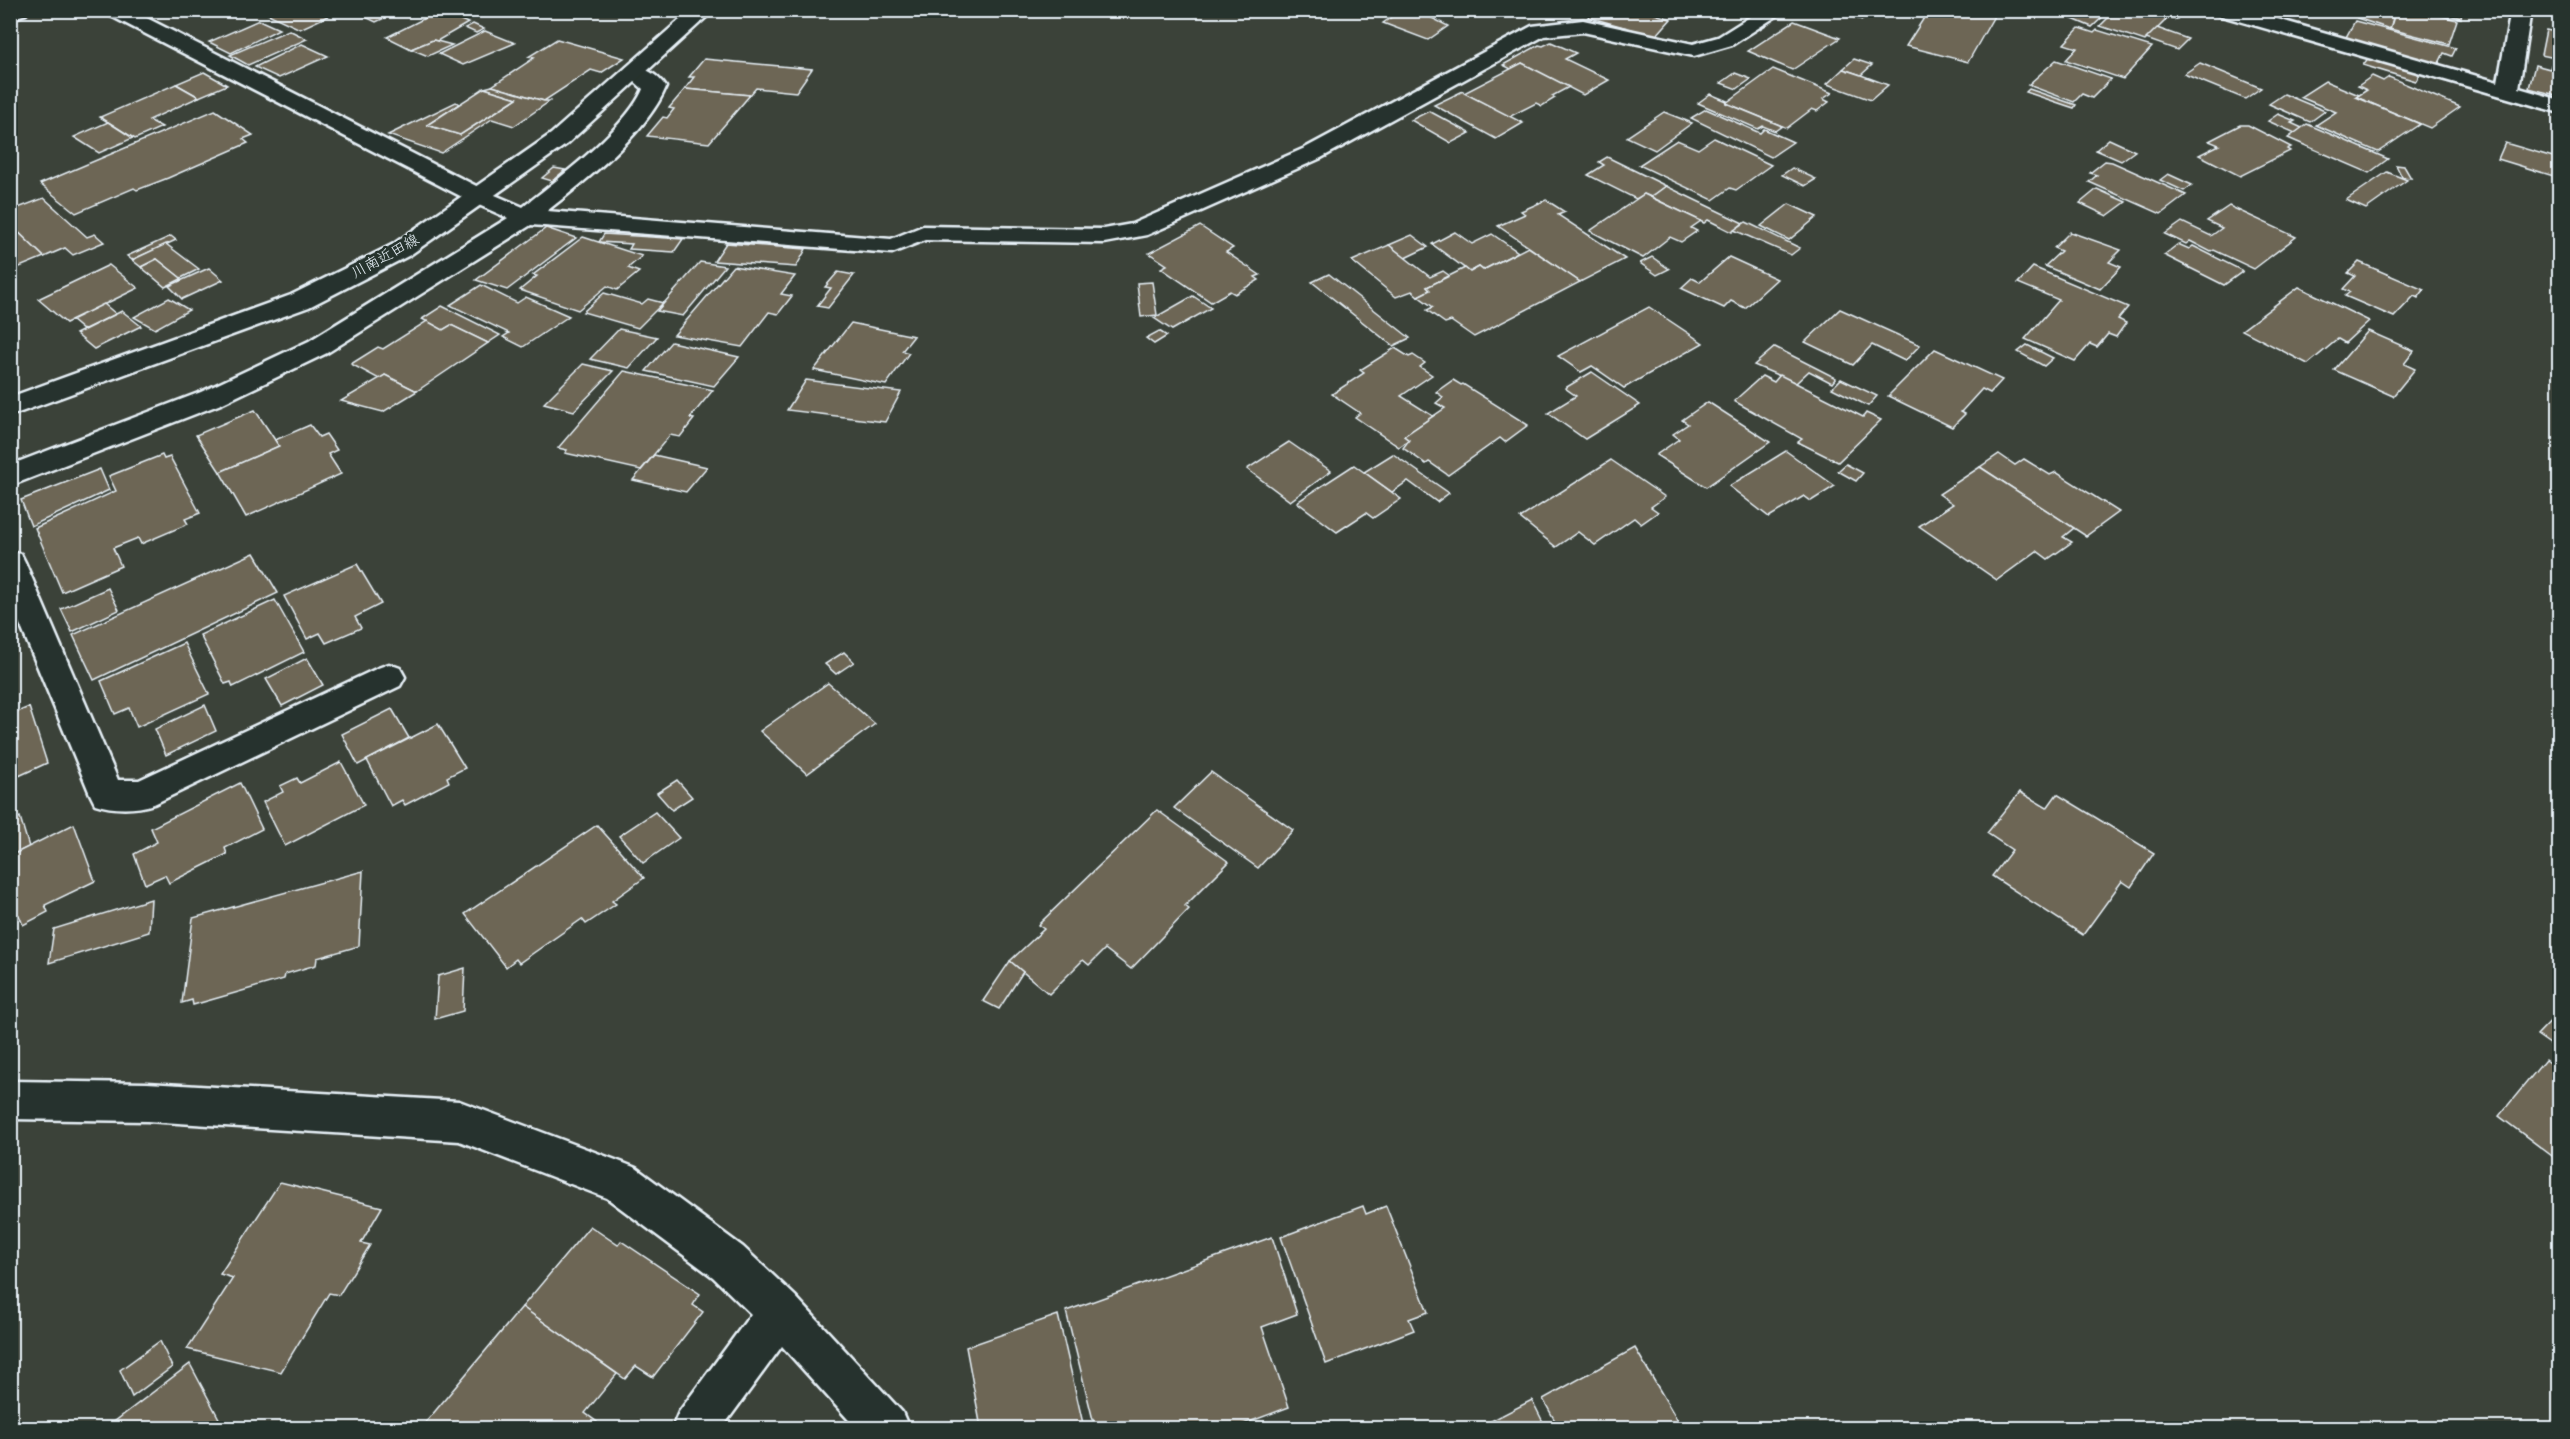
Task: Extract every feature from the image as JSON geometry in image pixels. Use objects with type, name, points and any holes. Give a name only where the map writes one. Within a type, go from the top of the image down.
[{"type":"street","points":[[10,13],[19,10]]},
{"type":"street","points":[[114,10],[480,197],[526,217],[892,246],[902,244],[912,235],[923,233],[1104,236],[1138,230],[1313,153],[1539,30],[1583,26],[1694,50],[1725,40],[1776,10]]},
{"type":"street","name":"川南近田線","points":[[10,407],[300,301],[401,250],[480,197],[559,139],[704,10]]},
{"type":"street","points":[[2222,10],[2559,107]]},
{"type":"street","points":[[2507,93],[2521,10]]},
{"type":"street","points":[[10,476],[262,376],[318,347],[526,217],[589,166],[648,104],[655,87],[635,72]]},
{"type":"street","points":[[10,562],[107,794],[142,795],[389,677]]},
{"type":"street","points":[[10,1100],[147,1102],[459,1121],[621,1183],[728,1262],[780,1311],[886,1428]]},
{"type":"street","points":[[695,1428],[780,1311]]},
{"type":"building","points":[[276,10],[316,10],[328,16],[300,29],[268,14]]},
{"type":"building","points":[[351,10],[401,10],[376,22]]},
{"type":"building","points":[[777,10],[823,10],[817,17]]},
{"type":"building","points":[[1402,10],[1414,10],[1420,13],[1417,16],[1424,14],[1448,26],[1428,40],[1383,23]]},
{"type":"building","points":[[1595,10],[1658,10],[1655,14],[1671,19],[1656,36],[1588,17]]},
{"type":"building","points":[[1826,10],[1891,10],[1886,18],[1867,13],[1862,20]]},
{"type":"building","points":[[1929,10],[1972,10],[1994,16],[1968,62],[1906,46]]},
{"type":"building","points":[[2054,10],[2110,10],[2092,27],[2053,11]]},
{"type":"building","points":[[2116,10],[2176,10],[2181,14],[2176,20],[2169,17],[2145,41],[2100,26]]},
{"type":"building","points":[[2363,10],[2393,18],[2390,29],[2357,18]]},
{"type":"building","points":[[2396,10],[2418,10],[2457,20],[2449,44],[2390,29]]},
{"type":"building","points":[[2428,10],[2462,10],[2461,18]]},
{"type":"building","points":[[439,11],[468,23],[437,41],[433,40],[411,49],[387,37]]},
{"type":"building","points":[[259,20],[279,29],[231,53],[209,42]]},
{"type":"building","points":[[1794,21],[1840,38],[1792,70],[1748,51]]},
{"type":"building","points":[[2355,21],[2456,48],[2452,56],[2444,53],[2438,65],[2345,39]]},
{"type":"building","points":[[473,24],[484,29],[476,33],[465,28]]},
{"type":"building","points":[[2079,28],[2094,33],[2097,30],[2152,47],[2123,79],[2066,60],[2077,48],[2064,44]]},
{"type":"building","points":[[2157,28],[2188,39],[2177,50],[2146,39]]},
{"type":"building","points":[[289,30],[307,39],[248,65],[230,55]]},
{"type":"building","points":[[2546,30],[2560,33],[2560,59],[2541,55]]},
{"type":"building","points":[[485,31],[515,43],[463,65],[439,54]]},
{"type":"building","points":[[557,39],[624,58],[601,73],[591,70],[544,101],[492,86],[534,58],[528,57]]},
{"type":"building","points":[[433,40],[452,45],[428,56],[411,49]]},
{"type":"building","points":[[1551,42],[1576,53],[1565,59],[1609,80],[1583,95],[1522,63],[1511,69],[1503,65],[1539,45],[1543,46]]},
{"type":"building","points":[[302,44],[328,56],[279,78],[255,67]]},
{"type":"building","points":[[2369,57],[2421,72],[2416,81],[2363,65]]},
{"type":"building","points":[[704,59],[812,69],[796,92],[756,88],[750,95],[685,89],[694,77],[689,77]]},
{"type":"building","points":[[1854,59],[1872,65],[1861,75],[1843,69]]},
{"type":"building","points":[[2056,60],[2111,79],[2092,98],[2082,94],[2074,102],[2028,85]]},
{"type":"building","points":[[1522,63],[1569,87],[1552,96],[1555,98],[1542,106],[1536,103],[1509,117],[1464,93]]},
{"type":"building","points":[[2200,63],[2261,88],[2245,99],[2184,74]]},
{"type":"building","points":[[2535,65],[2550,69],[2551,65],[2560,68],[2560,96],[2529,88]]},
{"type":"building","points":[[1773,69],[1832,93],[1823,99],[1829,102],[1817,111],[1812,109],[1787,128],[1726,103]]},
{"type":"building","points":[[1843,69],[1888,85],[1871,100],[1827,84]]},
{"type":"building","points":[[204,72],[227,85],[199,97],[176,84]]},
{"type":"building","points":[[1735,73],[1751,79],[1737,89],[1721,83]]},
{"type":"building","points":[[2372,76],[2383,81],[2389,77],[2460,107],[2430,128],[2356,97],[2367,90],[2358,86]]},
{"type":"building","points":[[2325,81],[2420,124],[2378,152],[2316,125],[2336,112],[2300,97]]},
{"type":"building","points":[[176,84],[199,97],[149,120],[162,127],[135,139],[100,117]]},
{"type":"building","points":[[492,86],[550,101],[514,126],[492,119],[441,153],[388,135],[456,102],[459,104],[427,125],[460,135],[517,98],[484,88]]},
{"type":"building","points":[[484,88],[517,98],[460,135],[427,125]]},
{"type":"building","points":[[685,89],[750,95],[709,143],[647,136],[663,117],[667,118],[674,109],[669,108]]},
{"type":"building","points":[[2029,89],[2076,105],[2074,108],[2026,92]]},
{"type":"building","points":[[1463,91],[1523,123],[1496,139],[1434,105]]},
{"type":"building","points":[[1710,94],[1782,126],[1775,131],[1763,126],[1758,129],[1698,103]]},
{"type":"building","points":[[2284,94],[2325,111],[2310,122],[2269,104]]},
{"type":"building","points":[[1706,109],[1760,133],[1764,129],[1793,142],[1771,157],[1691,118]]},
{"type":"building","points":[[215,110],[253,135],[243,139],[248,143],[168,178],[137,190],[134,188],[76,213],[40,184]]},
{"type":"building","points":[[1429,111],[1470,133],[1451,143],[1411,120]]},
{"type":"building","points":[[1664,112],[1692,123],[1655,150],[1627,137]]},
{"type":"building","points":[[2278,114],[2295,121],[2291,123],[2302,128],[2295,133],[2268,121]]},
{"type":"building","points":[[108,122],[133,138],[99,153],[74,137]]},
{"type":"building","points":[[2307,124],[2388,159],[2369,173],[2288,138]]},
{"type":"building","points":[[2240,125],[2248,125],[2291,147],[2287,149],[2290,151],[2240,176],[2199,155],[2219,145],[2209,141]]},
{"type":"building","points":[[1714,138],[1771,165],[1736,190],[1730,188],[1713,200],[1639,165],[1677,140],[1698,149]]},
{"type":"building","points":[[2109,139],[2135,151],[2121,161],[2096,150]]},
{"type":"building","points":[[2505,143],[2560,159],[2560,178],[2498,159]]},
{"type":"building","points":[[1607,157],[1666,186],[1651,197],[1644,194],[1636,199],[1588,175],[1604,165],[1599,162]]},
{"type":"building","points":[[2105,161],[2186,195],[2161,214],[2089,182],[2097,175],[2090,173]]},
{"type":"building","points":[[2396,165],[2404,166],[2411,178],[2402,177]]},
{"type":"building","points":[[554,168],[565,170],[552,181],[542,178]]},
{"type":"building","points":[[1792,168],[1816,179],[1805,186],[1782,175]]},
{"type":"building","points":[[2387,172],[2407,180],[2366,209],[2346,200]]},
{"type":"building","points":[[2168,174],[2192,185],[2184,191],[2160,180]]},
{"type":"building","points":[[1666,186],[1743,223],[1732,232],[1708,220],[1704,223],[1651,197]]},
{"type":"building","points":[[2097,189],[2126,202],[2107,216],[2080,203]]},
{"type":"building","points":[[1644,194],[1701,221],[1691,228],[1697,231],[1681,242],[1670,237],[1643,258],[1590,231]]},
{"type":"building","points":[[44,198],[87,237],[95,234],[104,242],[73,255],[65,248],[44,257],[10,224],[10,211]]},
{"type":"building","points":[[1546,200],[1565,212],[1558,215],[1625,259],[1580,282],[1498,226],[1525,214],[1521,211]]},
{"type":"building","points":[[1789,204],[1817,217],[1789,240],[1761,226]]},
{"type":"building","points":[[2229,206],[2296,237],[2254,269],[2214,250],[2211,252],[2190,241],[2186,244],[2165,234],[2182,222],[2211,236],[2222,228],[2207,221]]},
{"type":"building","points":[[1746,222],[1800,248],[1791,255],[1734,230]]},
{"type":"building","points":[[10,224],[44,257],[10,271]]},
{"type":"building","points":[[1200,226],[1233,248],[1226,252],[1260,275],[1255,277],[1259,280],[1235,294],[1230,291],[1211,302],[1161,268],[1167,265],[1149,253]]},
{"type":"building","points":[[546,228],[576,238],[507,290],[476,280]]},
{"type":"building","points":[[1455,232],[1472,244],[1492,234],[1518,252],[1483,270],[1479,267],[1470,272],[1432,244]]},
{"type":"building","points":[[2070,232],[2121,250],[2109,262],[2121,267],[2100,289],[2045,266],[2061,251],[2054,248]]},
{"type":"building","points":[[604,234],[683,239],[674,252],[629,249],[632,244],[599,242]]},
{"type":"building","points":[[1412,235],[1428,247],[1405,258],[1389,245]]},
{"type":"building","points":[[171,236],[176,240],[132,260],[127,256]]},
{"type":"building","points":[[583,237],[642,256],[628,268],[639,272],[617,290],[607,286],[578,310],[520,290],[537,276],[533,275]]},
{"type":"building","points":[[726,243],[806,249],[796,267],[714,261]]},
{"type":"building","points":[[166,244],[199,269],[181,278],[157,259],[141,267],[132,260]]},
{"type":"building","points":[[2178,244],[2189,249],[2193,246],[2243,271],[2224,285],[2164,255]]},
{"type":"building","points":[[1389,245],[1430,277],[1443,271],[1450,276],[1427,287],[1430,290],[1418,296],[1412,291],[1396,297],[1352,261]]},
{"type":"building","points":[[1528,247],[1580,282],[1474,337],[1451,321],[1445,323],[1427,310],[1433,307],[1418,296],[1430,290],[1427,287],[1465,268],[1470,272],[1479,267],[1483,270]]},
{"type":"building","points":[[1652,257],[1669,269],[1657,275],[1640,263]]},
{"type":"building","points":[[1729,257],[1777,279],[1745,308],[1731,301],[1724,308],[1681,288],[1692,278],[1700,282]]},
{"type":"building","points":[[157,259],[181,279],[165,287],[141,267]]},
{"type":"building","points":[[700,262],[725,266],[683,316],[657,311]]},
{"type":"building","points":[[2359,262],[2424,290],[2418,298],[2414,296],[2394,317],[2345,296],[2350,292],[2343,289],[2355,276],[2348,273]]},
{"type":"building","points":[[109,265],[138,288],[66,323],[38,299]]},
{"type":"building","points":[[733,266],[795,276],[781,294],[792,296],[778,314],[769,312],[742,347],[674,335]]},
{"type":"building","points":[[2033,267],[2128,307],[2118,319],[2126,323],[2116,337],[2108,334],[2097,347],[2090,344],[2075,361],[2025,339],[2059,300],[2018,283]]},
{"type":"building","points":[[209,268],[223,280],[182,299],[169,286]]},
{"type":"building","points":[[838,272],[854,275],[828,308],[817,306],[831,288],[825,287]]},
{"type":"building","points":[[1329,274],[1410,338],[1393,346],[1312,282]]},
{"type":"building","points":[[1152,282],[1157,315],[1141,317],[1137,283]]},
{"type":"building","points":[[481,285],[517,303],[526,297],[569,316],[523,347],[503,337],[509,333],[450,305]]},
{"type":"building","points":[[2299,287],[2369,321],[2345,343],[2338,339],[2308,364],[2242,330]]},
{"type":"building","points":[[604,293],[642,304],[648,299],[663,303],[638,328],[583,312]]},
{"type":"building","points":[[1193,296],[1211,308],[1172,330],[1154,318]]},
{"type":"building","points":[[169,298],[189,310],[155,329],[134,317]]},
{"type":"building","points":[[104,304],[116,314],[83,330],[71,320]]},
{"type":"building","points":[[442,306],[500,335],[488,343],[451,325],[443,330],[422,319]]},
{"type":"building","points":[[1649,307],[1703,343],[1624,388],[1592,366],[1581,372],[1558,356]]},
{"type":"building","points":[[1840,309],[1920,345],[1905,361],[1872,345],[1853,365],[1805,342]]},
{"type":"building","points":[[122,311],[141,326],[94,349],[76,334]]},
{"type":"building","points":[[427,321],[443,330],[451,325],[488,343],[417,391],[385,375],[379,379],[351,364],[378,347],[383,349]]},
{"type":"building","points":[[851,323],[914,336],[902,351],[909,353],[886,385],[814,370]]},
{"type":"building","points":[[619,329],[657,337],[629,368],[590,359]]},
{"type":"building","points":[[1159,331],[1167,336],[1154,344],[1146,338]]},
{"type":"building","points":[[2368,331],[2414,351],[2404,364],[2415,369],[2393,396],[2334,370]]},
{"type":"building","points":[[671,342],[739,357],[714,386],[646,371]]},
{"type":"building","points":[[2027,345],[2053,358],[2044,366],[2018,352]]},
{"type":"building","points":[[1775,347],[1836,378],[1832,383],[1809,371],[1796,383],[1754,365]]},
{"type":"building","points":[[1395,348],[1425,363],[1420,367],[1432,375],[1401,396],[1433,416],[1404,436],[1409,440],[1399,447],[1355,417],[1360,413],[1332,394],[1364,373],[1360,370]]},
{"type":"building","points":[[1935,349],[2002,380],[1990,393],[1982,389],[1961,412],[1965,414],[1952,427],[1888,396]]},
{"type":"building","points":[[583,364],[613,371],[574,411],[544,403]]},
{"type":"building","points":[[624,371],[713,390],[690,418],[694,419],[680,437],[670,435],[641,470],[565,453],[567,450],[558,448]]},
{"type":"building","points":[[1592,372],[1640,405],[1585,439],[1548,413],[1576,396],[1565,388]]},
{"type":"building","points":[[385,375],[417,391],[383,412],[341,401]]},
{"type":"building","points":[[1780,375],[1863,417],[1866,413],[1881,420],[1838,462],[1798,442],[1802,439],[1734,401],[1762,376],[1774,382]]},
{"type":"building","points":[[1841,379],[1877,396],[1868,406],[1832,388]]},
{"type":"building","points":[[806,380],[901,392],[885,422],[787,410]]},
{"type":"building","points":[[1453,380],[1528,425],[1505,442],[1500,438],[1448,475],[1429,462],[1426,464],[1403,448],[1409,440],[1404,436],[1445,408],[1436,403],[1443,397],[1436,392]]},
{"type":"building","points":[[1708,402],[1770,442],[1706,487],[1656,455],[1679,439],[1673,434],[1688,424],[1682,420]]},
{"type":"building","points":[[255,410],[279,446],[220,472],[196,435]]},
{"type":"building","points":[[310,425],[319,437],[326,434],[337,450],[328,454],[341,474],[246,517],[220,472],[279,446],[275,440]]},
{"type":"building","points":[[1289,442],[1331,471],[1290,501],[1247,469]]},
{"type":"building","points":[[1786,451],[1835,486],[1811,501],[1804,496],[1769,517],[1729,486]]},
{"type":"building","points":[[1393,454],[1449,493],[1437,502],[1408,481],[1392,492],[1364,472]]},
{"type":"building","points":[[1999,454],[2015,465],[2024,459],[2050,475],[2056,472],[2119,512],[2086,536],[1980,467]]},
{"type":"building","points":[[162,455],[164,459],[170,457],[200,513],[185,519],[188,524],[141,544],[138,538],[113,548],[121,566],[62,592],[35,528],[116,491],[109,476]]},
{"type":"building","points":[[654,455],[707,467],[686,492],[633,480]]},
{"type":"building","points":[[1611,460],[1665,497],[1651,507],[1658,512],[1641,524],[1634,518],[1595,545],[1578,532],[1556,547],[1520,518]]},
{"type":"building","points":[[1846,464],[1863,473],[1856,481],[1838,471]]},
{"type":"building","points":[[1354,465],[1401,499],[1373,518],[1366,513],[1337,532],[1297,502]]},
{"type":"building","points":[[1980,467],[2074,528],[2063,537],[2072,542],[2048,559],[2037,551],[1997,580],[1919,526],[1953,504],[1939,494]]},
{"type":"building","points":[[100,469],[109,490],[31,526],[21,500]]},
{"type":"building","points":[[254,553],[278,593],[94,680],[73,635]]},
{"type":"building","points":[[357,564],[381,604],[355,617],[361,628],[326,643],[320,633],[307,639],[284,596]]},
{"type":"building","points":[[108,588],[119,610],[72,632],[61,609]]},
{"type":"building","points":[[275,600],[304,652],[233,687],[231,682],[225,684],[200,635]]},
{"type":"building","points":[[184,643],[209,694],[137,727],[129,708],[115,714],[101,681]]},
{"type":"building","points":[[844,652],[854,662],[836,674],[825,664]]},
{"type":"building","points":[[307,658],[323,685],[282,706],[266,679]]},
{"type":"building","points":[[828,683],[875,724],[807,774],[760,731]]},
{"type":"building","points":[[205,705],[216,731],[166,755],[155,729]]},
{"type":"building","points":[[29,707],[47,763],[10,780],[10,715]]},
{"type":"building","points":[[392,709],[409,738],[358,765],[342,734]]},
{"type":"building","points":[[438,724],[465,768],[447,777],[449,782],[405,805],[402,800],[391,806],[367,760]]},
{"type":"building","points":[[341,762],[364,805],[285,846],[263,802],[283,792],[280,786],[297,778],[300,783]]},
{"type":"building","points":[[1211,772],[1293,830],[1258,868],[1174,808]]},
{"type":"building","points":[[677,780],[692,797],[672,810],[657,793]]},
{"type":"building","points":[[240,783],[262,829],[225,848],[227,854],[169,883],[165,875],[145,884],[134,854],[157,842],[151,828]]},
{"type":"building","points":[[2020,792],[2047,808],[2057,794],[2154,853],[2131,887],[2122,881],[2083,935],[1992,876],[2012,850],[1987,833]]},
{"type":"building","points":[[1157,810],[1229,862],[1185,906],[1189,909],[1131,969],[1105,949],[1089,965],[1083,960],[1049,994],[1010,961],[1044,929],[1038,925]]},
{"type":"building","points":[[655,812],[679,838],[643,863],[619,836]]},
{"type":"building","points":[[20,817],[29,847],[10,856],[10,821]]},
{"type":"building","points":[[74,824],[95,881],[45,905],[48,912],[23,925],[19,915],[10,919],[10,856]]},
{"type":"building","points":[[597,825],[644,878],[612,901],[616,904],[586,924],[582,919],[519,963],[516,959],[506,967],[465,914]]},
{"type":"building","points":[[363,871],[359,946],[317,958],[316,965],[285,974],[284,979],[193,1005],[192,1000],[182,1003],[193,918]]},
{"type":"building","points":[[151,899],[149,932],[49,963],[54,929]]},
{"type":"building","points":[[1010,961],[1023,972],[999,1009],[983,1001]]},
{"type":"building","points":[[465,968],[463,1011],[435,1019],[438,976]]},
{"type":"building","points":[[2560,1011],[2560,1051],[2537,1035]]},
{"type":"building","points":[[2545,1060],[2560,1071],[2560,1162],[2499,1116]]},
{"type":"building","points":[[280,1182],[382,1207],[361,1243],[370,1245],[339,1295],[329,1293],[281,1372],[187,1349],[233,1278],[220,1274]]},
{"type":"building","points":[[1363,1206],[1366,1214],[1386,1206],[1428,1312],[1409,1319],[1414,1330],[1326,1364],[1281,1237]]},
{"type":"building","points":[[590,1226],[618,1245],[621,1241],[700,1294],[693,1305],[703,1312],[653,1377],[636,1366],[625,1379],[522,1307]]},
{"type":"building","points":[[1272,1237],[1297,1314],[1262,1327],[1289,1407],[1233,1428],[1095,1428],[1066,1311]]},
{"type":"building","points":[[522,1307],[617,1374],[585,1413],[597,1422],[592,1428],[421,1428]]},
{"type":"building","points":[[1058,1315],[1084,1428],[981,1428],[966,1347]]},
{"type":"building","points":[[160,1341],[172,1367],[132,1397],[120,1370]]},
{"type":"building","points":[[1635,1348],[1682,1428],[1559,1428],[1543,1399]]},
{"type":"building","points":[[190,1364],[224,1428],[106,1428]]},
{"type":"building","points":[[1532,1400],[1546,1428],[1492,1428],[1489,1422]]}]
